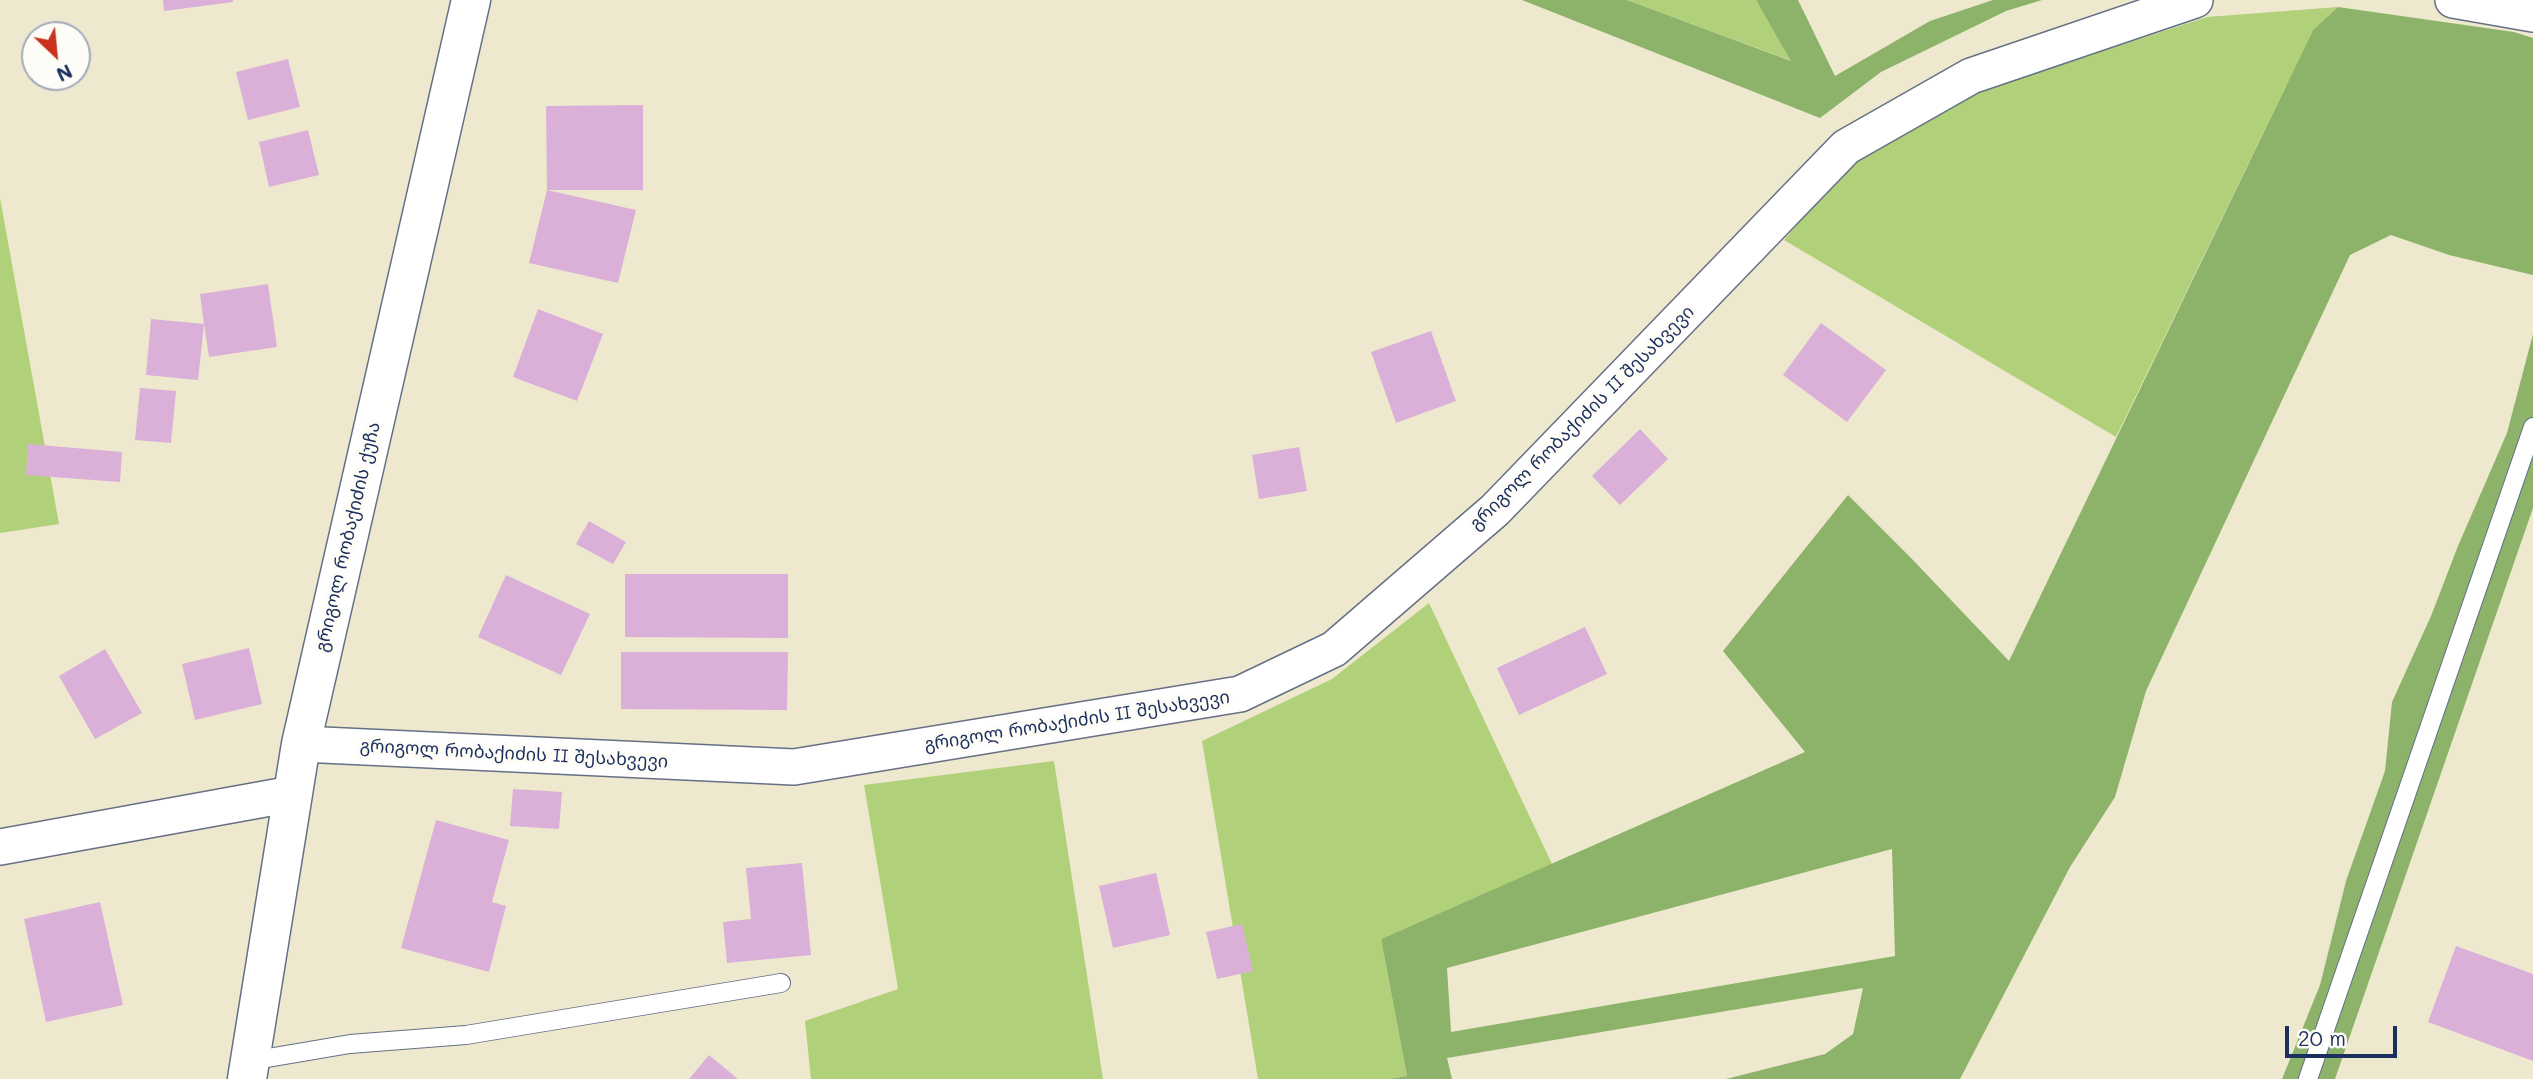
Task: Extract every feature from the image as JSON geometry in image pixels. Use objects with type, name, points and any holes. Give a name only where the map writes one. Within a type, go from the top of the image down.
[{"type":"street","name":"გრიგოლ რობაქიძის ქუჩა","points":[[248,1070],[301,744],[471,0]]},
{"type":"street","name":"გრიგოლ რობაქიძის II შესახვევი","points":[[301,744],[794,766],[1240,694],[1334,649],[1495,510],[1846,147],[1971,76],[2195,0]]},
{"type":"street","points":[[2454,0],[2533,14]]},
{"type":"street","points":[[0,847],[292,794]]},
{"type":"lane","points":[[2308,1079],[2533,427]]},
{"type":"lane","points":[[248,1070],[350,1044],[466,1035],[781,983]]},
{"type":"green space","points":[[1522,0],[1627,0],[1791,61],[1756,0],[1798,0],[1835,76],[1930,21],[1993,0],[2042,0],[2006,11],[1881,72],[1820,118]]},
{"type":"green space","points":[[1627,0],[1756,0],[1792,61]]},
{"type":"green space","points":[[2338,7],[2313,30],[2116,437],[1784,240],[1852,160],[1972,94],[2207,17]]},
{"type":"green space","points":[[2338,7],[2514,32],[2533,38],[2533,275],[2449,255],[2391,235],[2350,255],[2146,691],[2115,797],[2070,867],[1960,1079],[1726,1079],[1825,1054],[1853,1034],[1863,988],[1447,1058],[1452,1079],[1388,1079],[1407,1076],[1381,939],[1805,752],[1723,651],[1848,495],[2009,661],[2313,30]],"holes":[[[1892,849],[1895,956],[1451,1032],[1447,968]]]},
{"type":"green space","points":[[0,198],[59,524],[0,533]]},
{"type":"green space","points":[[2533,334],[2533,508],[2335,1079],[2282,1079],[2320,985],[2346,881],[2385,771],[2392,702],[2507,433]]},
{"type":"green space","points":[[1429,603],[1552,864],[1381,939],[1407,1076],[1388,1079],[1258,1079],[1202,741],[1332,679]]},
{"type":"green space","points":[[1054,761],[1103,1079],[811,1079],[805,1021],[898,989],[864,785]]},
{"type":"building","points":[[163,0],[233,0],[233,2],[164,11]]},
{"type":"building","points":[[288,59],[300,107],[248,120],[236,72]]},
{"type":"building","points":[[643,105],[643,190],[547,190],[546,106]]},
{"type":"building","points":[[308,130],[319,175],[269,187],[259,142]]},
{"type":"building","points":[[547,190],[636,210],[618,283],[529,263]]},
{"type":"building","points":[[268,284],[277,347],[209,357],[200,294]]},
{"type":"building","points":[[538,309],[603,334],[577,401],[513,377]]},
{"type":"building","points":[[151,319],[204,324],[198,380],[146,375]]},
{"type":"building","points":[[1821,323],[1886,370],[1847,422],[1783,375]]},
{"type":"building","points":[[1431,331],[1456,401],[1396,423],[1371,352]]},
{"type":"building","points":[[140,388],[176,391],[171,443],[135,440]]},
{"type":"building","points":[[1640,429],[1668,459],[1620,505],[1592,476]]},
{"type":"building","points":[[28,444],[122,452],[120,482],[26,475]]},
{"type":"building","points":[[1299,447],[1307,491],[1259,499],[1252,455]]},
{"type":"building","points":[[589,521],[626,542],[613,564],[576,544]]},
{"type":"building","points":[[625,574],[788,574],[788,638],[625,637]]},
{"type":"building","points":[[506,575],[590,614],[561,675],[478,637]]},
{"type":"building","points":[[1585,627],[1607,674],[1519,715],[1497,668]]},
{"type":"building","points":[[249,648],[262,704],[195,720],[182,664]]},
{"type":"building","points":[[105,649],[142,713],[95,739],[59,676]]},
{"type":"building","points":[[621,652],[788,652],[787,710],[621,709]]},
{"type":"building","points":[[513,789],[562,792],[559,829],[510,826]]},
{"type":"building","points":[[436,820],[509,840],[492,902],[506,906],[489,972],[401,948]]},
{"type":"building","points":[[802,863],[811,955],[727,963],[723,922],[751,919],[746,868]]},
{"type":"building","points":[[1156,873],[1170,935],[1113,948],[1099,886]]},
{"type":"building","points":[[100,902],[123,1005],[46,1022],[24,919]]},
{"type":"building","points":[[1242,924],[1253,971],[1217,979],[1206,932]]},
{"type":"building","points":[[2456,946],[2533,974],[2533,1061],[2428,1022]]},
{"type":"building","points":[[709,1055],[738,1079],[689,1079]]}]
